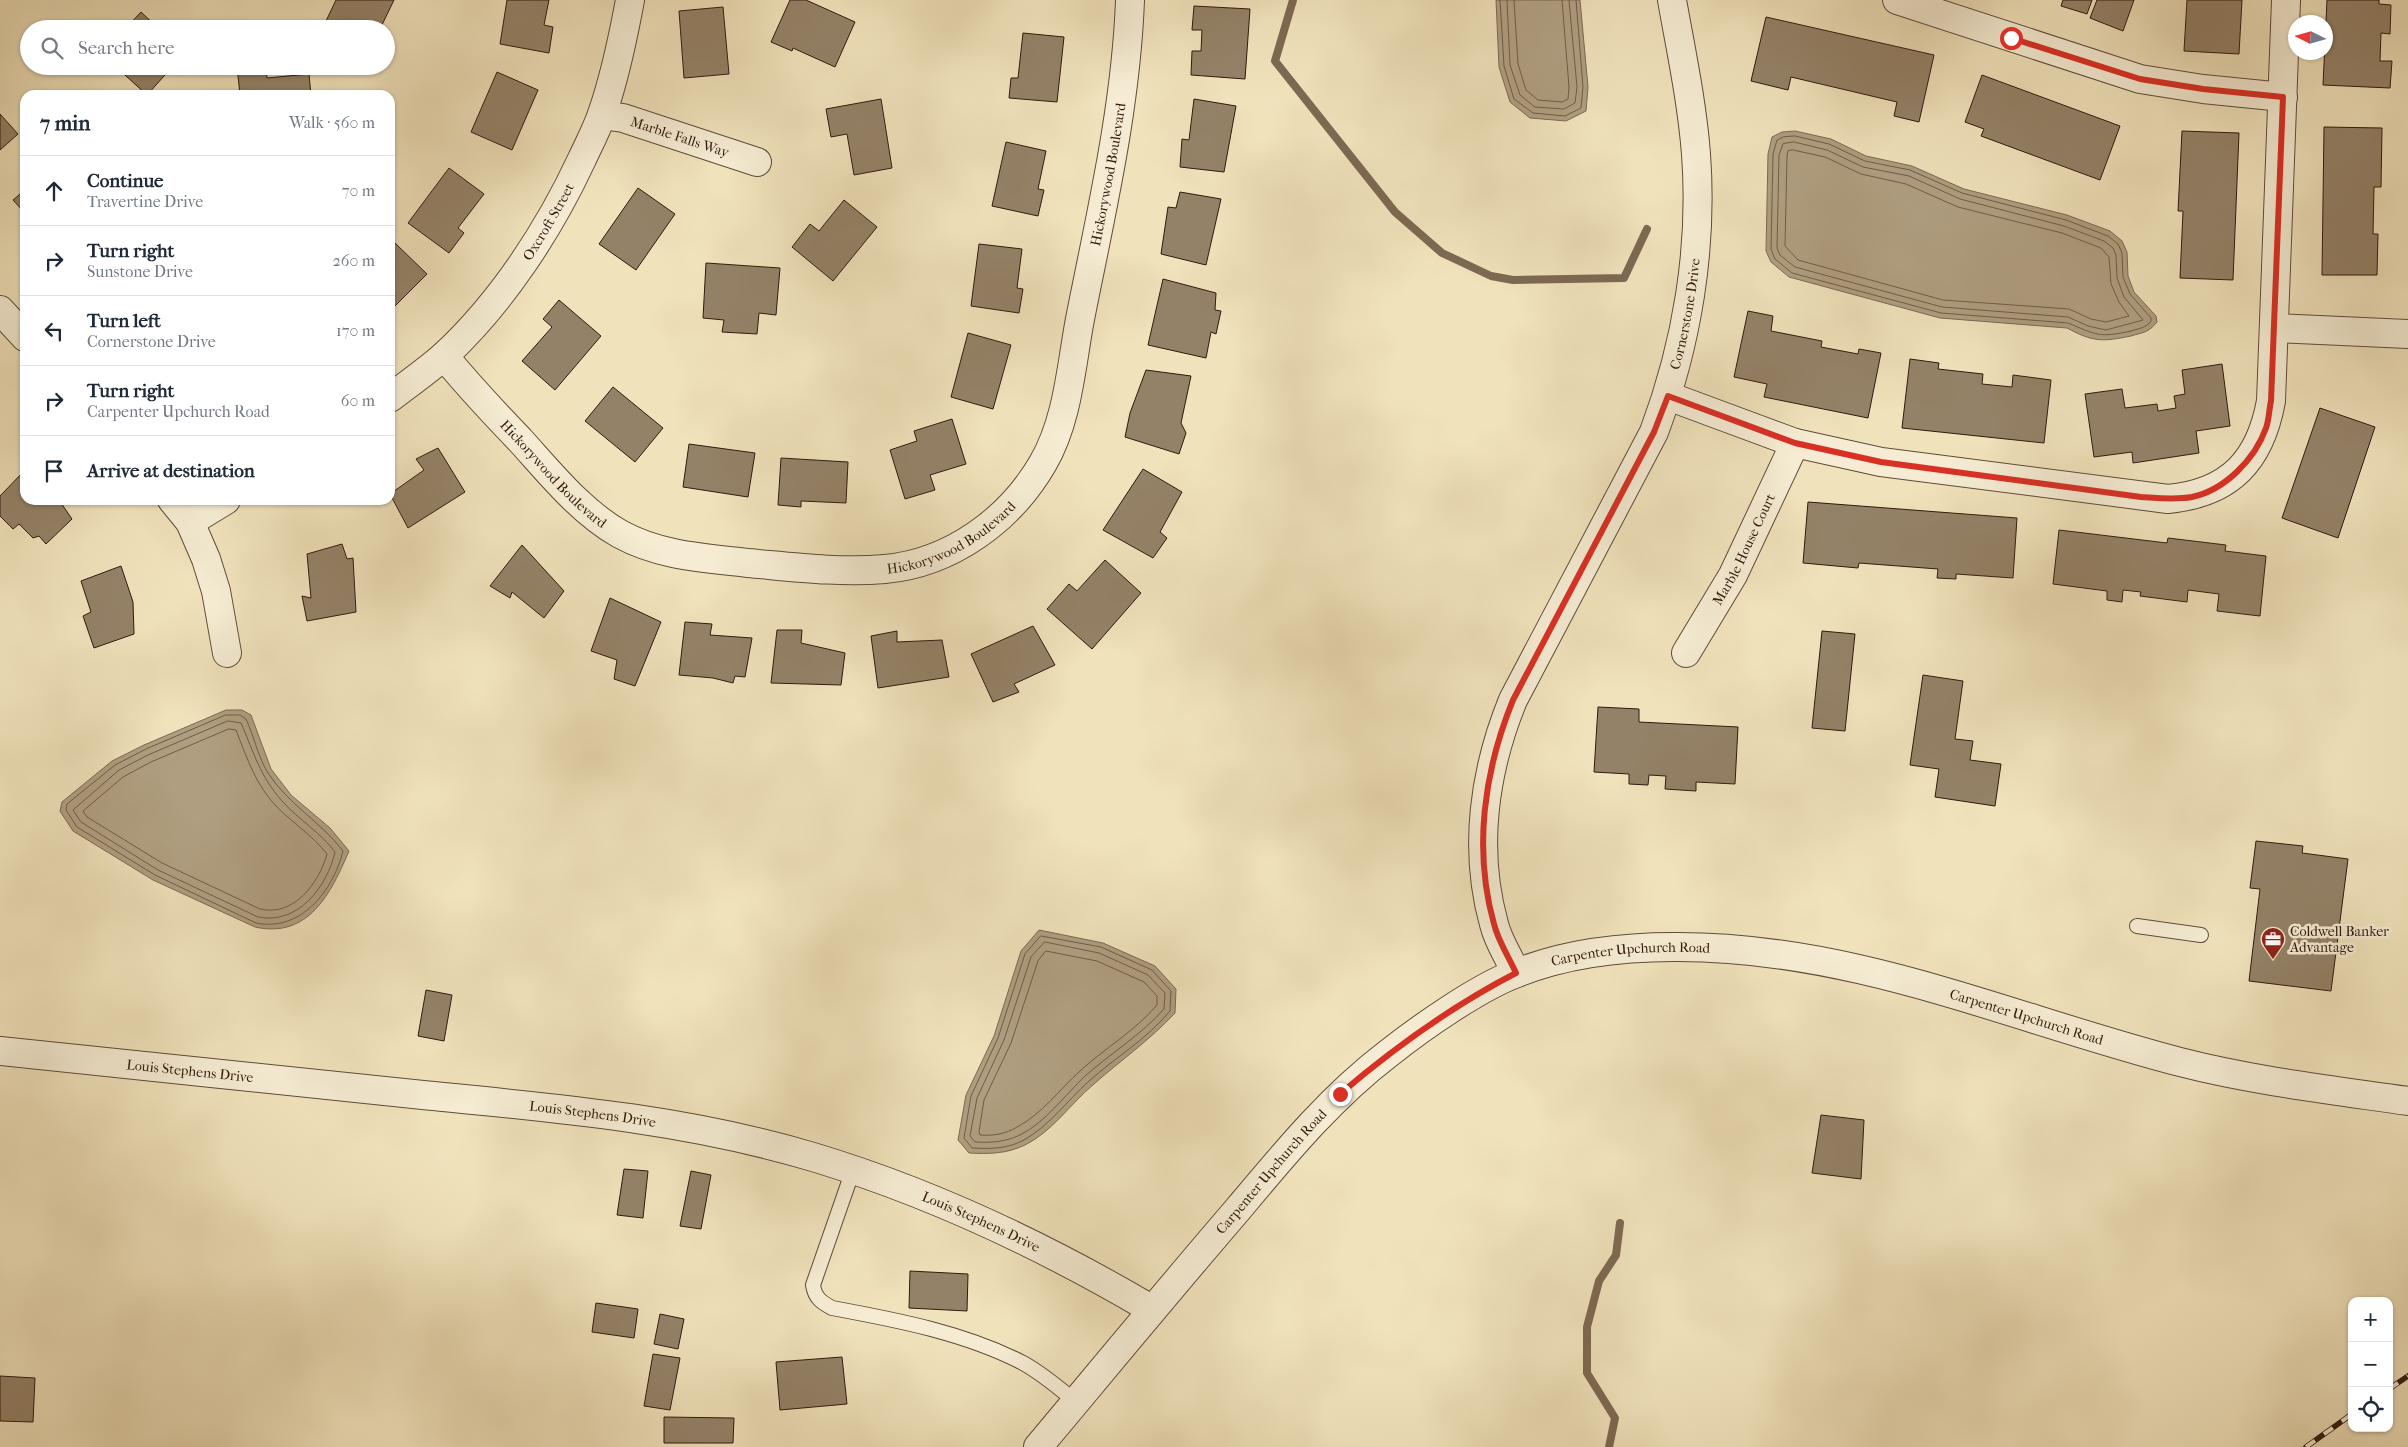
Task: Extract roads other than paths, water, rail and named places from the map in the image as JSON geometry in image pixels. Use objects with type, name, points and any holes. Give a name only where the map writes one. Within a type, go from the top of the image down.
[{"type":"street","name":"Oxcroft Street","points":[[395,394],[444,356],[477,321],[536,242],[570,184],[602,115],[621,47],[630,0]]},
{"type":"street","name":"Hickorywood Boulevard","points":[[444,356],[554,478],[592,515],[620,534],[650,547],[676,555],[776,566],[860,570],[907,566],[928,560],[958,547],[996,520],[1025,489],[1044,462],[1064,410],[1119,122],[1127,63],[1130,0]]},
{"type":"street","name":"Cornerstone Drive","points":[[1516,973],[1494,926],[1487,888],[1483,844],[1485,807],[1492,760],[1500,732],[1513,700],[1645,450],[1668,396],[1685,326],[1693,276],[1698,192],[1691,109],[1672,0]]},
{"type":"street","points":[[1897,0],[2140,79],[2203,89],[2283,97]]},
{"type":"street","points":[[1668,396],[1795,443],[1891,464],[2168,499],[2193,497],[2218,486],[2235,475],[2253,453],[2266,428],[2271,401],[2286,0]]},
{"type":"street","name":"Marble Falls Way","points":[[602,115],[624,118],[757,162]]},
{"type":"street","points":[[0,310],[20,332]]},
{"type":"street","points":[[2275,328],[2408,334]]},
{"type":"street","name":"Marble House Court","points":[[1686,653],[1733,575],[1795,443]]},
{"type":"street","points":[[176,505],[190,522],[216,591],[228,653]]},
{"type":"street","points":[[190,522],[218,505]]},
{"type":"street","name":"Carpenter Upchurch Road","points":[[1038,1447],[1151,1310],[1302,1134],[1340,1094],[1388,1053],[1482,990],[1516,973],[1577,955],[1642,947],[1708,947],[1763,951],[1812,958],[1867,970],[1990,1004],[2180,1062],[2265,1080],[2408,1101]]},
{"type":"street","name":"Louis Stephens Drive","points":[[0,1051],[617,1116],[697,1128],[778,1148],[852,1170],[912,1191],[999,1227],[1049,1251],[1151,1310]]},
{"type":"lane","points":[[2137,926],[2201,935]]},
{"type":"lane","points":[[852,1170],[813,1285],[814,1294],[821,1302],[832,1308],[927,1328],[988,1347],[1044,1376],[1076,1402]]},
{"type":"water","points":[[1496,0],[1580,0],[1588,87],[1586,111],[1566,121],[1530,118],[1510,102],[1499,67]]},
{"type":"water","points":[[1795,131],[1831,139],[1866,156],[1912,166],[1964,189],[2067,215],[2110,231],[2122,241],[2127,252],[2128,276],[2134,292],[2156,316],[2157,322],[2143,333],[2121,338],[2098,340],[2067,328],[1940,318],[1789,277],[1771,262],[1766,251],[1768,154],[1772,137],[1782,132]]},
{"type":"water","points":[[226,710],[242,710],[251,715],[271,769],[291,795],[330,828],[349,851],[326,897],[304,919],[290,926],[274,929],[255,927],[153,880],[73,831],[60,811],[62,802],[112,761],[144,745]]},
{"type":"water","points":[[1039,930],[1103,943],[1155,966],[1176,989],[1175,1013],[1146,1041],[1085,1092],[1053,1125],[1035,1139],[1018,1148],[1004,1152],[969,1153],[958,1140],[966,1095],[994,1036],[1021,951]]},
{"type":"waterway","points":[[1293,0],[1275,61],[1395,212],[1442,253],[1491,276],[1513,280],[1624,278],[1647,229]]},
{"type":"waterway","points":[[1609,1447],[1615,1418],[1587,1373],[1587,1327],[1599,1281],[1616,1255],[1620,1223]]},
{"type":"railway","points":[[2392,1387],[2408,1376]]},
{"type":"railway","points":[[2306,1447],[2348,1417]]},
{"type":"place","name":"Coldwell Banker Advantage","points":[[2273,960]]}]
